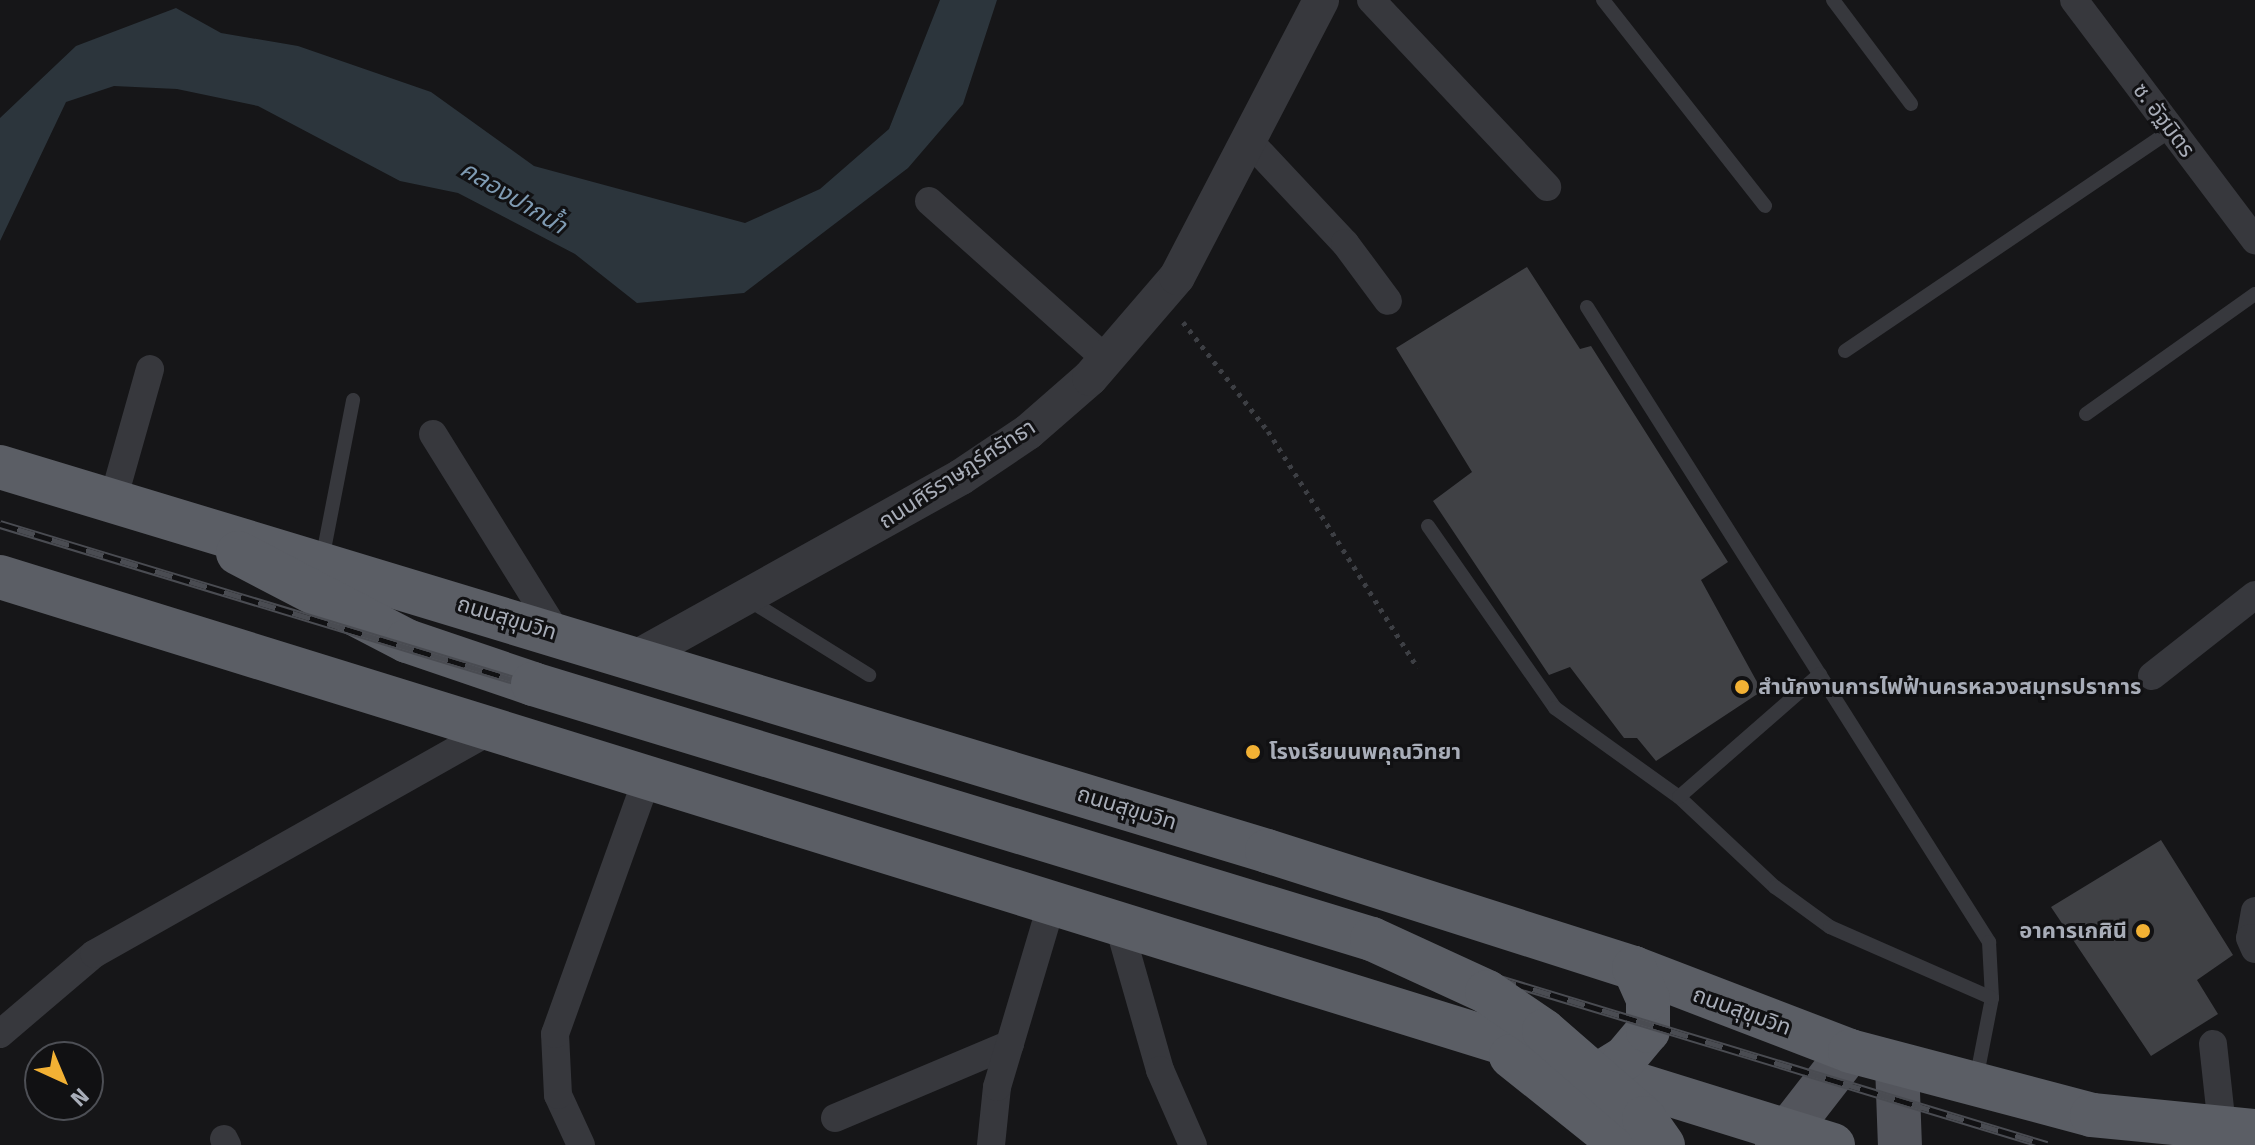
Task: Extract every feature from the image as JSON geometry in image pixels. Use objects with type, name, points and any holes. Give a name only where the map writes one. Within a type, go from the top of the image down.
[{"type":"highway","name":"ถนนสุขุมวิท","points":[[0,467],[557,633],[1634,968],[1850,1051],[1897,1065],[2092,1115],[2238,1129]]},
{"type":"highway","points":[[184,521],[344,613],[407,641],[533,684],[1372,939],[1487,992],[1544,1031],[1644,1118],[1663,1145]]},
{"type":"highway","points":[[9,579],[648,775],[1119,926],[1599,1074],[1779,1138],[1833,1145]]},
{"type":"highway","points":[[1599,1074],[1625,1058],[1648,1031],[1648,999],[1634,968]]},
{"type":"highway","points":[[1491,1040],[1622,1145]]},
{"type":"highway","points":[[2171,1145],[2188,1131],[2238,1129]]},
{"type":"main road","points":[[1779,1138],[1850,1051]]},
{"type":"main road","points":[[1897,1065],[1900,1145]]},
{"type":"street","name":"ถนนศิริราษฎร์ศรัทธา","points":[[636,658],[961,477],[1028,432],[1107,360],[1162,297],[1250,142],[1321,0]]},
{"type":"street","points":[[1371,0],[1547,187]]},
{"type":"street","name":"ซ. อัฐมิตร","points":[[2074,0],[2255,240]]},
{"type":"street","points":[[1250,142],[1335,231],[1388,301]]},
{"type":"street","points":[[929,201],[1107,360]]},
{"type":"street","points":[[113,500],[150,369]]},
{"type":"street","points":[[433,434],[557,633]]},
{"type":"street","points":[[2152,676],[2255,595]]},
{"type":"street","points":[[0,1034],[94,954],[495,728]]},
{"type":"street","points":[[581,1145],[558,1095],[555,1034],[648,775]]},
{"type":"street","points":[[991,1145],[997,1087],[1052,902]]},
{"type":"street","points":[[2255,911],[2250,938],[2255,949]]},
{"type":"street","points":[[1119,926],[1160,1070],[1193,1145]]},
{"type":"street","points":[[835,1118],[1010,1044]]},
{"type":"street","points":[[2213,1044],[2238,1129]]},
{"type":"lane","points":[[1603,0],[1765,206]]},
{"type":"lane","points":[[1833,0],[1911,104]]},
{"type":"lane","points":[[1845,351],[2171,130]]},
{"type":"lane","points":[[2086,414],[2255,294]]},
{"type":"lane","points":[[1587,307],[1989,942],[1992,998],[1975,1087]]},
{"type":"lane","points":[[321,561],[353,400]]},
{"type":"lane","points":[[1428,526],[1555,708],[1679,797],[1775,887],[1830,927],[1992,998]]},
{"type":"lane","points":[[744,597],[869,675]]},
{"type":"lane","points":[[1679,797],[1820,674]]},
{"type":"path","points":[[1162,297],[1268,431],[1418,668]]},
{"type":"water","name":"คลองปากน้ำ","points":[[940,0],[997,0],[963,104],[908,168],[744,293],[637,303],[575,254],[458,193],[400,181],[258,106],[177,89],[114,86],[66,102],[0,241],[0,118],[76,46],[176,8],[221,33],[298,46],[431,92],[534,166],[745,223],[820,189],[889,129]]},
{"type":"building","points":[[1527,267],[1580,349],[1591,346],[1728,562],[1701,580],[1762,691],[1656,761],[1637,738],[1624,738],[1570,667],[1549,675],[1433,501],[1472,472],[1396,348]]},
{"type":"building","name":"อาคารเกศินี","points":[[2161,840],[2233,955],[2197,980],[2218,1014],[2151,1056],[2051,907]]},
{"type":"railway","points":[[0,524],[2047,1145]]},
{"type":"place","name":"สำนักงานการไฟฟ้านครหลวงสมุทรปราการ","points":[[1742,687]]},
{"type":"place","name":"โรงเรียนนพคุณวิทยา","points":[[1253,752]]},
{"type":"place","name":"อาคารเกศินี","points":[[2143,931]]}]
